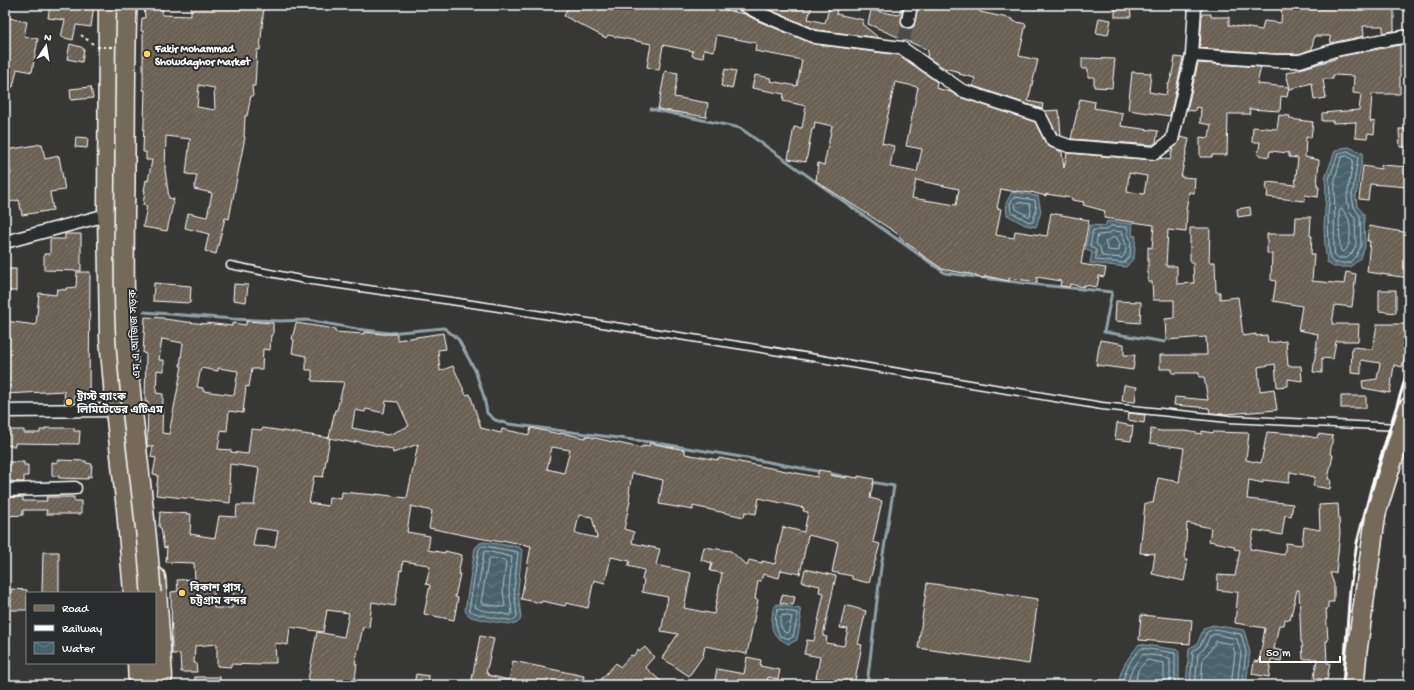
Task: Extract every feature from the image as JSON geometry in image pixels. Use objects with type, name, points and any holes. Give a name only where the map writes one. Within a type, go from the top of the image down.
[{"type":"highway","points":[[115,5],[114,174],[116,337],[119,395],[140,592]]},
{"type":"highway","points":[[127,5],[124,215],[126,330],[151,592]]},
{"type":"highway","points":[[1354,685],[1357,651],[1376,513],[1409,407]]},
{"type":"highway","points":[[144,664],[145,685]]},
{"type":"highway","points":[[155,664],[156,685]]},
{"type":"main road","name":"এম এ আজিজ সড়ক","points":[[108,5],[107,214],[109,338],[133,592]]},
{"type":"main road","name":"এম এ আজিজ সড়ক","points":[[133,5],[130,69],[130,210],[133,339],[137,394],[155,565],[163,685]]},
{"type":"main road","points":[[137,664],[138,685]]},
{"type":"street","points":[[744,5],[761,14],[815,37],[903,44],[961,90],[1040,116],[1052,140],[1070,146],[1155,153],[1172,140],[1192,55],[1194,5]]},
{"type":"street","points":[[908,21],[912,5]]},
{"type":"street","points":[[1192,55],[1277,61],[1300,61],[1335,50],[1409,36]]},
{"type":"street","points":[[5,242],[107,214],[130,210]]},
{"type":"street","points":[[5,411],[115,410]]},
{"type":"street","points":[[5,490],[75,488]]},
{"type":"lane","points":[[230,265],[305,280],[744,346],[1102,406],[1229,419],[1403,427]]},
{"type":"path","points":[[82,35],[97,47]]},
{"type":"water","points":[[1349,147],[1363,153],[1356,197],[1357,206],[1364,214],[1365,247],[1360,259],[1350,267],[1333,267],[1327,262],[1325,248],[1325,178],[1335,151]]},
{"type":"water","points":[[1012,192],[1038,196],[1041,212],[1036,227],[1025,225],[1007,215],[1006,203]]},
{"type":"water","points":[[1107,221],[1133,224],[1132,235],[1136,236],[1134,258],[1126,267],[1090,263],[1092,252],[1085,250],[1090,225],[1105,226]]},
{"type":"water","points":[[484,542],[519,547],[522,550],[518,590],[521,618],[519,622],[515,624],[474,618],[469,616],[465,611],[475,548],[480,543]]},
{"type":"water","points":[[777,604],[800,609],[801,619],[797,640],[789,644],[782,641],[773,630],[773,609]]},
{"type":"water","points":[[1213,625],[1244,630],[1250,652],[1246,685],[1186,685],[1189,648],[1197,644],[1204,628]]},
{"type":"water","points":[[1139,644],[1179,650],[1179,685],[1120,685],[1123,668]]},
{"type":"building","points":[[50,5],[94,5],[91,27],[76,25],[73,40],[61,37],[65,20],[48,18]]},
{"type":"building","points":[[144,5],[163,5],[162,15],[191,16],[191,5],[264,5],[260,50],[257,50],[255,86],[252,86],[253,96],[251,96],[247,116],[245,116],[245,137],[229,219],[225,218],[216,254],[205,251],[209,234],[185,228],[188,213],[207,217],[212,193],[194,189],[197,175],[186,174],[190,139],[166,136],[165,170],[169,198],[174,199],[167,231],[143,227],[147,206],[143,205],[144,191],[146,180],[148,181],[152,160],[146,160],[146,152],[143,152],[145,90],[143,90],[143,31],[141,31],[142,18],[145,18]],"holes":[[[199,85],[214,88],[215,110],[197,107]]]},
{"type":"building","points":[[569,5],[702,5],[745,14],[758,21],[814,44],[899,55],[937,82],[936,88],[1035,122],[1046,144],[1062,152],[1064,168],[1067,153],[1154,160],[1160,158],[1170,160],[1173,148],[1179,142],[1180,137],[1189,139],[1181,177],[1195,178],[1194,193],[1189,192],[1186,210],[1186,232],[1168,230],[1166,266],[1177,266],[1177,284],[1194,283],[1193,263],[1190,263],[1190,228],[1210,228],[1209,262],[1215,262],[1216,292],[1220,292],[1220,299],[1238,297],[1243,336],[1256,334],[1256,336],[1267,335],[1268,343],[1286,341],[1288,366],[1301,366],[1302,381],[1288,379],[1288,386],[1277,387],[1275,364],[1258,367],[1260,391],[1274,389],[1277,410],[1226,414],[1210,413],[1209,408],[1174,405],[1175,397],[1208,400],[1204,377],[1199,377],[1199,373],[1172,373],[1172,369],[1160,369],[1160,355],[1207,355],[1206,337],[1166,340],[1165,319],[1174,318],[1174,300],[1153,300],[1152,282],[1148,282],[1148,247],[1152,248],[1154,225],[1104,218],[1105,211],[1083,205],[1084,202],[1072,200],[1072,198],[1046,194],[1046,196],[1031,192],[1016,192],[1001,189],[997,208],[1001,209],[996,235],[1014,238],[1015,231],[1047,236],[1051,213],[1089,220],[1081,264],[1106,268],[1104,277],[1099,276],[1097,287],[1084,285],[1084,287],[1070,284],[1069,287],[1060,286],[1061,281],[1037,277],[1037,282],[1009,278],[1009,281],[985,276],[985,278],[976,277],[976,275],[941,269],[906,243],[895,232],[816,181],[818,163],[824,165],[832,126],[815,122],[814,129],[812,129],[806,162],[788,159],[794,127],[802,128],[806,106],[783,101],[784,94],[752,88],[755,75],[771,78],[770,81],[797,86],[802,60],[755,51],[756,43],[717,35],[714,51],[704,49],[703,58],[692,56],[693,51],[663,45],[659,70],[647,67],[651,44],[608,35],[606,38],[564,16]],"holes":[[[895,82],[918,87],[906,146],[922,149],[917,172],[890,167],[894,146],[882,143]],[[1129,173],[1147,176],[1144,194],[1127,192]],[[916,180],[959,189],[956,205],[912,198]]]},
{"type":"building","points":[[769,5],[778,5],[786,8],[787,5],[812,5],[808,19],[825,23],[830,5],[838,5],[836,14],[864,20],[862,24],[879,38],[817,30],[768,9]]},
{"type":"building","points":[[902,5],[901,23],[903,27],[907,28],[914,26],[918,5],[981,5],[980,12],[1013,19],[1013,21],[1026,24],[1019,56],[1038,60],[1028,101],[1043,104],[1042,109],[973,86],[975,78],[944,68],[927,57],[928,50],[868,24],[871,10],[899,15]]},
{"type":"building","points":[[1115,5],[1130,5],[1131,17],[1115,17]]},
{"type":"building","points":[[1282,5],[1333,7],[1333,5],[1394,5],[1394,31],[1383,33],[1383,26],[1363,26],[1364,36],[1331,43],[1330,36],[1314,36],[1312,49],[1299,54],[1277,54],[1200,48],[1202,14],[1211,14],[1211,17],[1229,17],[1229,25],[1262,30],[1264,21],[1281,23]]},
{"type":"building","points":[[5,17],[27,22],[24,36],[38,39],[32,72],[17,69],[13,87],[5,85]]},
{"type":"building","points":[[1099,18],[1111,20],[1108,35],[1096,33]]},
{"type":"building","points":[[70,44],[84,49],[82,62],[67,59]]},
{"type":"building","points":[[1400,45],[1400,94],[1372,94],[1370,121],[1375,122],[1374,134],[1368,133],[1367,138],[1355,137],[1356,122],[1333,123],[1333,121],[1322,121],[1322,113],[1359,110],[1361,94],[1353,93],[1354,76],[1333,75],[1333,79],[1323,79],[1326,98],[1314,100],[1312,83],[1290,89],[1286,73],[1335,59],[1337,57]]},
{"type":"building","points":[[1175,57],[1183,58],[1170,116],[1128,110],[1132,72],[1151,73],[1149,92],[1166,95]]},
{"type":"building","points":[[1082,58],[1115,59],[1112,88],[1094,87],[1094,77],[1088,77],[1088,69],[1082,69]]},
{"type":"building","points":[[1198,63],[1261,67],[1257,84],[1289,87],[1287,97],[1281,96],[1280,111],[1249,109],[1250,114],[1228,114],[1227,155],[1200,157],[1200,137],[1209,138],[1211,125],[1200,123],[1201,108],[1196,107],[1195,111],[1187,110]]},
{"type":"building","points":[[725,69],[736,71],[732,89],[721,86]]},
{"type":"building","points":[[665,71],[678,73],[674,97],[708,103],[706,117],[658,109]]},
{"type":"building","points":[[91,87],[93,98],[71,100],[70,89]]},
{"type":"building","points":[[1080,99],[1095,102],[1094,108],[1123,113],[1121,126],[1158,131],[1156,143],[1153,145],[1071,139]]},
{"type":"building","points":[[1059,110],[1061,135],[1057,134],[1045,111]]},
{"type":"building","points":[[1279,115],[1290,116],[1290,119],[1313,122],[1311,138],[1306,137],[1305,157],[1319,160],[1317,187],[1319,187],[1318,197],[1305,195],[1304,201],[1267,197],[1267,182],[1295,185],[1298,158],[1289,157],[1289,153],[1270,151],[1269,157],[1258,155],[1260,142],[1252,142],[1253,127],[1277,129]]},
{"type":"building","points":[[1399,129],[1409,129],[1409,147],[1400,147]]},
{"type":"building","points":[[76,137],[88,138],[87,148],[75,147]]},
{"type":"building","points":[[42,144],[45,159],[59,156],[65,190],[50,192],[53,210],[22,215],[19,200],[5,203],[5,175],[11,174],[6,150]]},
{"type":"building","points":[[1381,165],[1409,167],[1408,187],[1370,184],[1368,200],[1359,199],[1363,166],[1381,169]]},
{"type":"building","points":[[1250,207],[1251,215],[1238,217],[1237,209]]},
{"type":"building","points":[[1296,217],[1311,217],[1311,254],[1314,254],[1312,281],[1344,284],[1346,272],[1356,274],[1352,307],[1335,305],[1332,324],[1359,324],[1358,341],[1336,341],[1333,359],[1322,358],[1322,373],[1313,372],[1318,334],[1298,330],[1302,306],[1273,301],[1276,281],[1271,280],[1272,254],[1267,253],[1267,234],[1295,234]]},
{"type":"building","points":[[1369,226],[1409,233],[1409,278],[1367,272],[1370,241],[1367,241]]},
{"type":"building","points":[[65,234],[81,234],[81,271],[44,270],[44,254],[50,254],[50,239],[65,239]]},
{"type":"building","points":[[5,269],[16,269],[16,291],[5,291]]},
{"type":"building","points":[[77,272],[90,272],[89,395],[74,395],[74,403],[65,403],[64,391],[5,394],[5,321],[36,325],[39,293],[56,295],[57,289],[66,290],[66,288],[76,287]]},
{"type":"building","points":[[154,283],[191,286],[190,303],[153,301]]},
{"type":"building","points":[[234,284],[248,285],[246,302],[233,300]]},
{"type":"building","points":[[1379,290],[1396,290],[1396,313],[1379,311]]},
{"type":"building","points":[[1116,301],[1141,302],[1140,323],[1115,321]]},
{"type":"building","points":[[145,317],[232,326],[232,323],[246,325],[246,321],[273,323],[273,335],[271,335],[270,350],[263,349],[262,369],[252,369],[249,387],[246,386],[243,413],[229,411],[227,431],[221,430],[218,449],[248,454],[251,429],[262,430],[263,428],[329,438],[335,410],[337,410],[344,382],[312,381],[312,370],[306,370],[306,356],[292,353],[294,340],[292,339],[296,323],[335,329],[335,332],[397,334],[397,340],[443,333],[446,349],[438,350],[440,371],[453,366],[466,395],[470,394],[481,428],[501,433],[502,429],[529,435],[531,428],[586,438],[586,436],[641,448],[642,446],[645,447],[645,445],[649,446],[650,443],[685,450],[685,454],[718,460],[719,458],[817,477],[819,470],[831,472],[830,475],[846,478],[846,476],[858,478],[858,476],[874,479],[870,498],[882,501],[873,542],[880,544],[869,583],[852,579],[852,576],[832,572],[838,542],[808,535],[800,574],[781,570],[779,578],[763,574],[761,581],[758,581],[755,599],[758,600],[747,654],[705,646],[703,656],[689,676],[662,658],[678,634],[661,631],[668,597],[642,592],[644,570],[628,566],[630,561],[611,557],[605,583],[594,580],[588,608],[566,603],[565,606],[542,601],[541,603],[521,599],[531,546],[502,540],[502,542],[473,537],[429,528],[432,511],[411,506],[407,532],[430,536],[428,550],[445,553],[445,551],[462,555],[455,597],[458,598],[454,620],[424,614],[430,585],[426,584],[430,567],[428,565],[403,561],[402,571],[400,570],[395,606],[372,602],[369,628],[363,627],[355,664],[357,664],[354,685],[307,685],[317,632],[344,637],[349,613],[327,610],[323,632],[290,627],[288,645],[275,643],[276,663],[260,663],[260,665],[231,664],[231,667],[217,666],[217,644],[195,646],[194,663],[196,663],[197,672],[181,672],[180,654],[172,654],[171,592],[178,591],[177,580],[195,579],[194,563],[166,562],[167,547],[164,548],[161,528],[159,527],[160,512],[191,514],[190,534],[215,538],[219,516],[236,517],[237,505],[254,505],[259,468],[230,464],[230,503],[156,495],[158,475],[153,474],[156,458],[151,457],[153,446],[147,446],[148,402],[145,402],[146,354],[143,353]],"holes":[[[162,339],[183,343],[180,366],[182,366],[169,434],[162,433],[163,394],[156,393],[157,370],[164,371],[164,360],[159,360]],[[201,368],[218,371],[218,368],[238,371],[234,395],[203,391],[203,388],[197,387]],[[386,401],[398,402],[409,426],[388,435],[352,428],[355,410],[365,412],[366,409],[384,413]],[[330,438],[355,443],[355,441],[392,449],[393,453],[418,444],[407,498],[342,492],[341,499],[329,497],[328,506],[309,503],[314,476],[323,477]],[[552,447],[570,450],[564,473],[547,469]],[[632,473],[663,480],[659,504],[693,510],[693,506],[744,517],[745,512],[756,514],[759,498],[804,508],[803,511],[808,512],[804,532],[783,527],[775,564],[749,560],[747,566],[731,551],[704,547],[701,560],[712,563],[710,571],[722,573],[714,614],[684,608],[691,573],[656,565],[660,549],[632,543],[634,532],[624,529],[630,501]],[[579,515],[592,517],[597,538],[575,533]],[[256,528],[278,531],[275,547],[253,546]],[[214,583],[234,585],[232,608],[214,608]]]},
{"type":"building","points":[[1377,324],[1409,324],[1409,344],[1402,367],[1394,365],[1390,393],[1363,388],[1362,381],[1377,379],[1380,363],[1361,360],[1361,374],[1351,373],[1352,347],[1373,349]]},
{"type":"building","points":[[1100,340],[1124,344],[1124,355],[1135,355],[1133,370],[1096,365]]},
{"type":"building","points":[[1124,385],[1137,387],[1135,402],[1122,401]]},
{"type":"building","points":[[1341,396],[1366,396],[1366,408],[1341,408]]},
{"type":"building","points":[[1129,413],[1145,415],[1144,423],[1128,420]]},
{"type":"building","points":[[1117,423],[1133,426],[1131,441],[1115,439]]},
{"type":"building","points":[[45,428],[74,428],[74,431],[80,431],[79,444],[15,443],[15,446],[5,445],[5,430],[24,430],[24,433],[40,433],[40,430],[45,430]]},
{"type":"building","points":[[1151,429],[1161,431],[1186,431],[1202,434],[1202,431],[1213,433],[1249,433],[1246,460],[1261,463],[1267,432],[1295,434],[1317,438],[1318,434],[1333,436],[1330,454],[1333,455],[1328,479],[1331,480],[1330,489],[1313,486],[1315,477],[1290,472],[1289,483],[1263,480],[1263,483],[1249,480],[1247,499],[1293,504],[1291,516],[1285,515],[1282,535],[1254,530],[1250,549],[1284,555],[1286,543],[1302,544],[1304,527],[1320,530],[1319,505],[1338,504],[1340,533],[1336,573],[1330,573],[1334,584],[1334,602],[1328,602],[1328,609],[1326,609],[1328,641],[1326,641],[1327,663],[1330,663],[1327,680],[1314,678],[1317,659],[1303,659],[1299,590],[1297,590],[1290,620],[1285,619],[1284,625],[1279,625],[1274,649],[1283,651],[1281,661],[1271,659],[1269,677],[1252,674],[1254,661],[1259,662],[1265,628],[1235,623],[1238,592],[1217,590],[1218,575],[1235,576],[1240,550],[1234,549],[1234,546],[1209,541],[1211,528],[1187,523],[1185,560],[1188,560],[1184,581],[1152,574],[1155,554],[1140,553],[1145,503],[1153,503],[1158,478],[1179,482],[1184,448],[1150,443]]},
{"type":"building","points":[[57,460],[86,461],[86,463],[92,464],[91,477],[88,476],[88,479],[59,478],[59,476],[52,476],[52,462],[57,463]]},
{"type":"building","points":[[5,462],[24,462],[24,465],[28,465],[28,476],[24,476],[24,482],[5,481]]},
{"type":"building","points":[[23,497],[23,501],[47,501],[46,497],[74,497],[74,501],[81,501],[81,514],[46,514],[47,510],[23,510],[23,515],[5,516],[5,498]]},
{"type":"building","points":[[43,552],[59,552],[59,592],[42,592]]},
{"type":"building","points":[[805,569],[836,576],[823,636],[827,637],[826,643],[844,646],[848,629],[840,628],[845,605],[866,611],[858,644],[862,645],[854,685],[816,678],[820,657],[804,654],[807,640],[814,641],[824,593],[819,592],[820,586],[802,582]]},
{"type":"building","points":[[927,583],[1038,599],[1029,664],[918,648]]},
{"type":"building","points":[[11,589],[27,590],[26,610],[11,610]]},
{"type":"building","points":[[782,595],[795,597],[793,605],[780,603]]},
{"type":"building","points":[[1141,615],[1192,620],[1190,644],[1139,640]]},
{"type":"building","points":[[480,636],[494,639],[486,673],[488,673],[488,675],[509,680],[513,661],[584,676],[582,685],[471,685]]},
{"type":"building","points":[[645,647],[654,657],[645,667],[665,685],[596,685],[616,663],[620,667],[631,655],[633,656],[638,650],[639,652]]},
{"type":"building","points":[[747,657],[761,660],[760,666],[780,670],[778,679],[768,677],[767,685],[714,685],[717,669],[744,674]]},
{"type":"building","points":[[416,674],[429,676],[428,685],[414,685]]},
{"type":"building","points":[[195,677],[220,677],[220,685],[195,685]]},
{"type":"waterway","points":[[651,109],[740,128],[945,273],[1030,284],[1112,292],[1104,332],[1165,342]]},
{"type":"waterway","points":[[144,312],[233,319],[280,321],[307,320],[389,333],[444,328],[458,339],[475,370],[484,397],[487,413],[495,420],[509,424],[657,443],[822,472]]},
{"type":"waterway","points":[[828,473],[850,478]]},
{"type":"waterway","points":[[867,685],[881,567],[894,486],[871,482]]},
{"type":"tunnel","points":[[904,40],[908,21]]},
{"type":"railway","points":[[1343,685],[1350,589],[1357,543],[1372,485],[1409,367]]},
{"type":"place","name":"Fakir Mohammad Showdaghor Market","points":[[147,54]]},
{"type":"place","name":"ট্রাস্ট ব্যাংক লিমিটেডের এটিএম","points":[[69,402]]},
{"type":"place","name":"বিকাশ প্লাস, চট্টগ্রাম বন্দর","points":[[182,593]]}]
